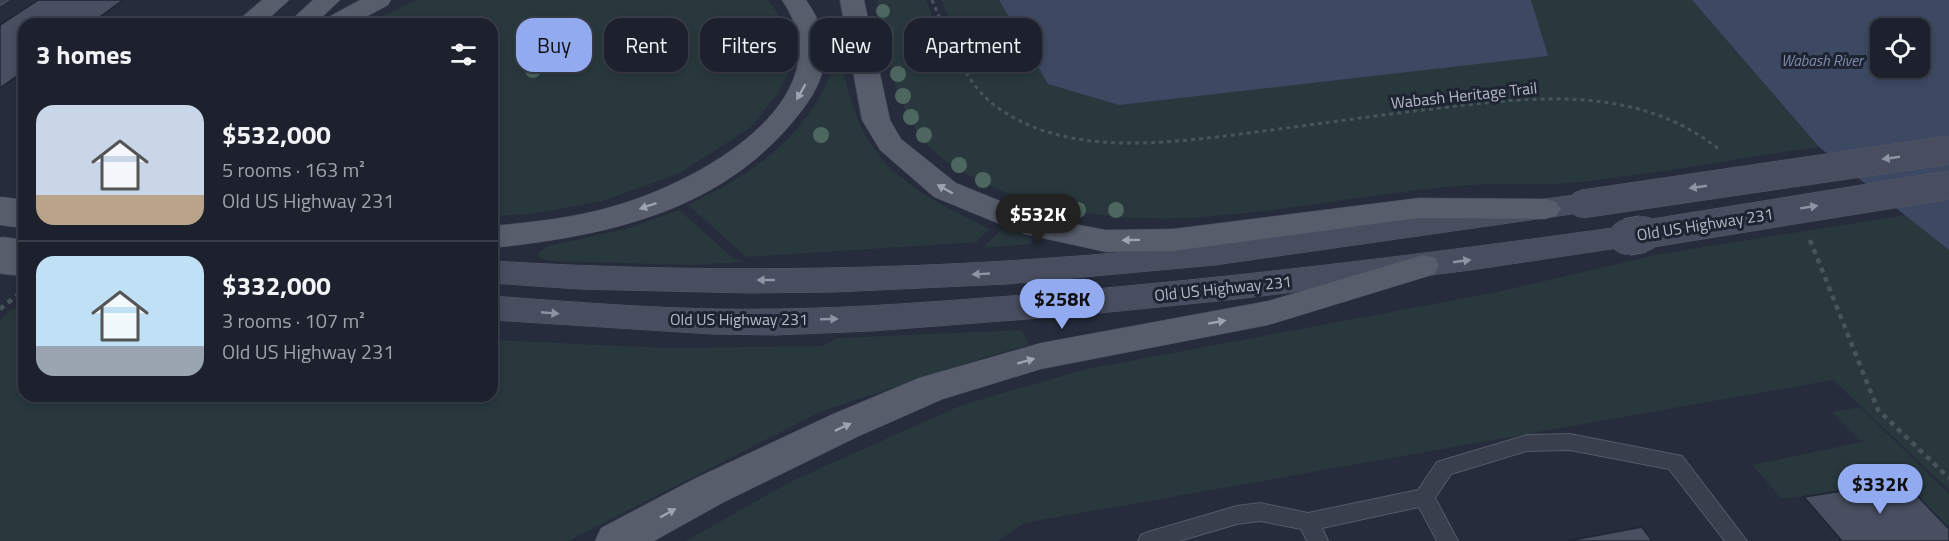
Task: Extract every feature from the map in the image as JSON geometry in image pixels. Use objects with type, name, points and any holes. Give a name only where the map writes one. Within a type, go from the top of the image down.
[{"type":"main road","points":[[254,18],[277,0]]},
{"type":"main road","points":[[307,18],[328,0]]},
{"type":"main road","points":[[345,18],[379,0]]},
{"type":"main road","points":[[498,236],[553,231],[615,217],[672,198],[724,170],[760,144],[784,120],[805,86],[814,59],[813,38],[804,12],[794,0]]},
{"type":"main road","points":[[852,0],[876,120],[890,144],[945,190],[1035,227],[1106,241],[1173,240],[1419,208],[1545,209]]},
{"type":"main road","points":[[498,272],[567,278],[835,280],[1034,271],[1180,258],[1582,204],[1949,150]]},
{"type":"main road","name":"Old US Highway 231","points":[[498,308],[579,315],[746,322],[892,317],[1091,302],[1423,266],[1627,237],[1949,184]]},
{"type":"main road","points":[[0,225],[18,210]]},
{"type":"main road","points":[[0,212],[18,214]]},
{"type":"main road","points":[[0,255],[18,256]]},
{"type":"main road","points":[[616,541],[731,480],[846,424],[932,388],[1041,356],[1268,313],[1423,266]]},
{"type":"main road","points":[[10,284],[18,269]]},
{"type":"lane","points":[[1148,541],[1237,514],[1260,513],[1308,522],[1424,497],[1444,468],[1527,443],[1570,442],[1675,462],[1737,541]]},
{"type":"lane","points":[[1424,497],[1448,541]]},
{"type":"lane","points":[[1308,522],[1318,541]]},
{"type":"path","name":"Wabash Heritage Trail","points":[[932,0],[960,64],[982,94],[999,109],[1021,123],[1051,135],[1094,141],[1176,141],[1509,100],[1551,98],[1626,106],[1674,119],[1705,136],[1722,152]]},
{"type":"path","points":[[1804,234],[1812,242],[1878,410],[1949,478]]},
{"type":"path","points":[[0,309],[10,284]]},
{"type":"shaded area","points":[[416,0],[768,0],[781,18],[700,18],[700,72],[789,72],[778,93],[750,128],[680,173],[602,201],[531,214],[498,216],[498,18],[379,18]]},
{"type":"shaded area","points":[[877,0],[926,0],[933,18],[904,18],[904,72],[1041,72],[1048,84],[1547,56],[1531,0],[1692,0],[1819,147],[1568,183],[1454,186],[1203,217],[1149,218],[1095,215],[1042,204],[990,186],[937,155],[918,133],[900,98],[892,71],[892,18],[881,18]]},
{"type":"shaded area","points":[[941,0],[999,0],[1010,18],[949,18]]},
{"type":"shaded area","points":[[832,72],[843,72],[859,122],[878,154],[891,168],[921,192],[989,229],[977,242],[748,257],[744,255],[688,205],[733,181],[773,152],[807,117]]},
{"type":"shaded area","points":[[679,210],[733,258],[744,262],[690,265],[550,261],[539,258],[539,252],[549,246],[629,228]]},
{"type":"shaded area","points":[[1906,215],[1949,250],[1949,490],[1833,380],[1024,523],[998,541],[686,541],[792,481],[962,405],[1087,369],[1497,292],[1660,254]]},
{"type":"shaded area","points":[[1003,228],[1032,238],[1031,244],[983,248]]},
{"type":"shaded area","points":[[18,305],[18,402],[498,402],[498,340],[667,348],[823,346],[837,338],[1022,330],[1029,345],[820,412],[568,541],[0,541],[0,320]]},
{"type":"shaded area","points":[[1860,407],[1949,494],[1949,529],[1903,481],[1782,499],[1752,465],[1862,442],[1832,412]]},
{"type":"water","points":[[999,0],[1531,0],[1548,56],[1119,105],[1048,84],[1041,72],[1042,18],[1010,18]]},
{"type":"water","name":"Wabash River","points":[[1692,0],[1949,0],[1949,250],[1819,147]]},
{"type":"building","points":[[38,0],[123,0],[98,18],[18,18],[18,75],[0,88],[0,25]]},
{"type":"building","points":[[1903,481],[1949,529],[1949,541],[1842,541],[1804,497]]},
{"type":"building","points":[[1642,527],[1652,541],[1568,541]]}]
